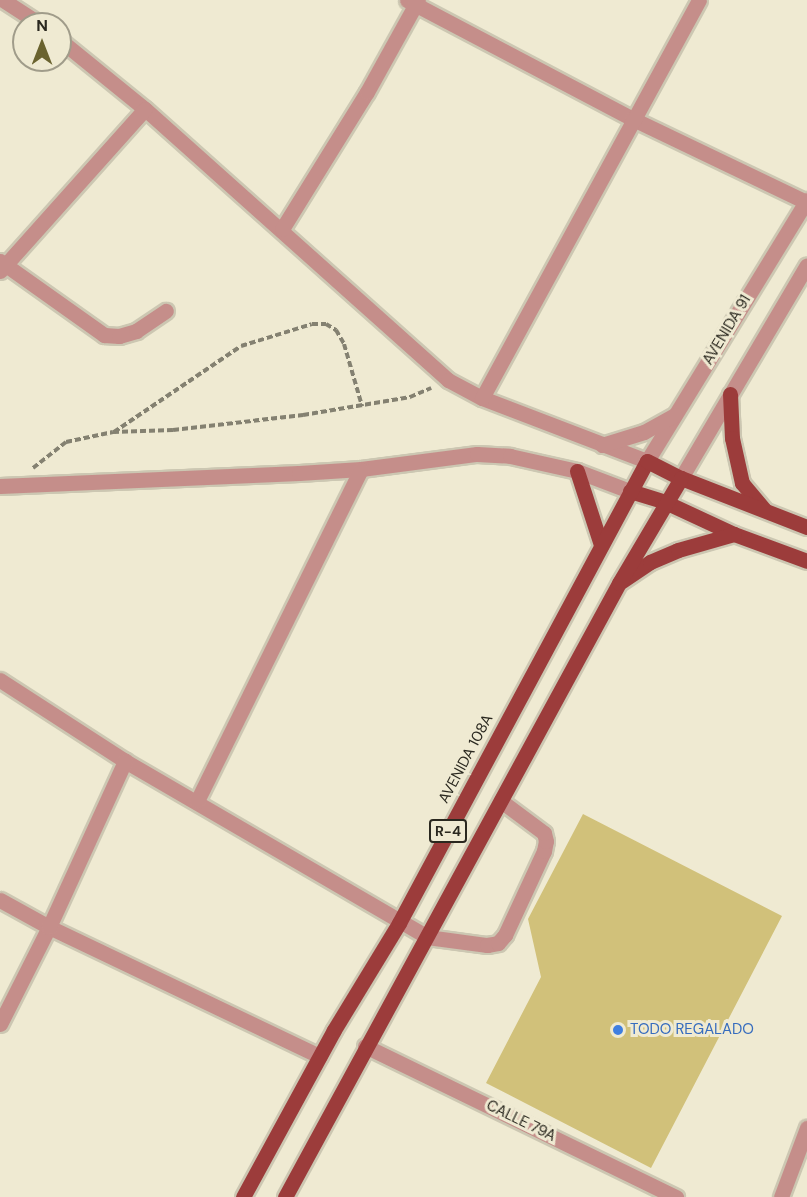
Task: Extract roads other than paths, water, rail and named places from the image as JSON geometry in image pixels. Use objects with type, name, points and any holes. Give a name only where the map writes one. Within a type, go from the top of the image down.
[{"type":"main road","points":[[730,394],[732,438],[742,483],[766,511]]},
{"type":"main road","points":[[647,461],[681,478],[807,526]]},
{"type":"main road","name":"AVENIDA 108A","points":[[243,1197],[320,1056],[399,923],[647,461]]},
{"type":"main road","points":[[577,471],[601,545]]},
{"type":"main road","name":"R-4","points":[[285,1197],[365,1046],[427,938],[619,583],[681,478]]},
{"type":"main road","points":[[630,491],[665,502],[734,534],[807,561]]},
{"type":"main road","points":[[619,583],[650,562],[678,550],[734,534]]},
{"type":"street","points":[[3,0],[22,12]]},
{"type":"street","points":[[482,398],[699,0]]},
{"type":"street","points":[[282,229],[367,92],[414,2],[633,119],[806,201]]},
{"type":"street","points":[[72,50],[145,109],[282,229],[448,380],[482,398],[647,461]]},
{"type":"street","points":[[145,109],[2,266],[104,335],[119,336],[136,331],[166,311]]},
{"type":"street","name":"AVENIDA 91","points":[[647,461],[806,201]]},
{"type":"street","points":[[681,478],[807,265]]},
{"type":"street","points":[[602,445],[644,432],[675,415]]},
{"type":"street","points":[[0,486],[362,469],[477,454],[510,456],[577,471],[630,491]]},
{"type":"street","points":[[197,801],[362,469]]},
{"type":"street","points":[[0,680],[124,761],[197,801],[427,938],[487,945],[498,943],[505,935],[544,851],[546,841],[544,833],[501,801]]},
{"type":"street","points":[[0,1024],[49,927],[124,761]]},
{"type":"street","points":[[0,900],[49,927],[320,1056]]},
{"type":"street","name":"CALLE 79A","points":[[365,1046],[676,1197]]},
{"type":"street","points":[[786,1196],[807,1128]]},
{"type":"place","name":"TODO REGALADO","points":[[618,1030]]}]
